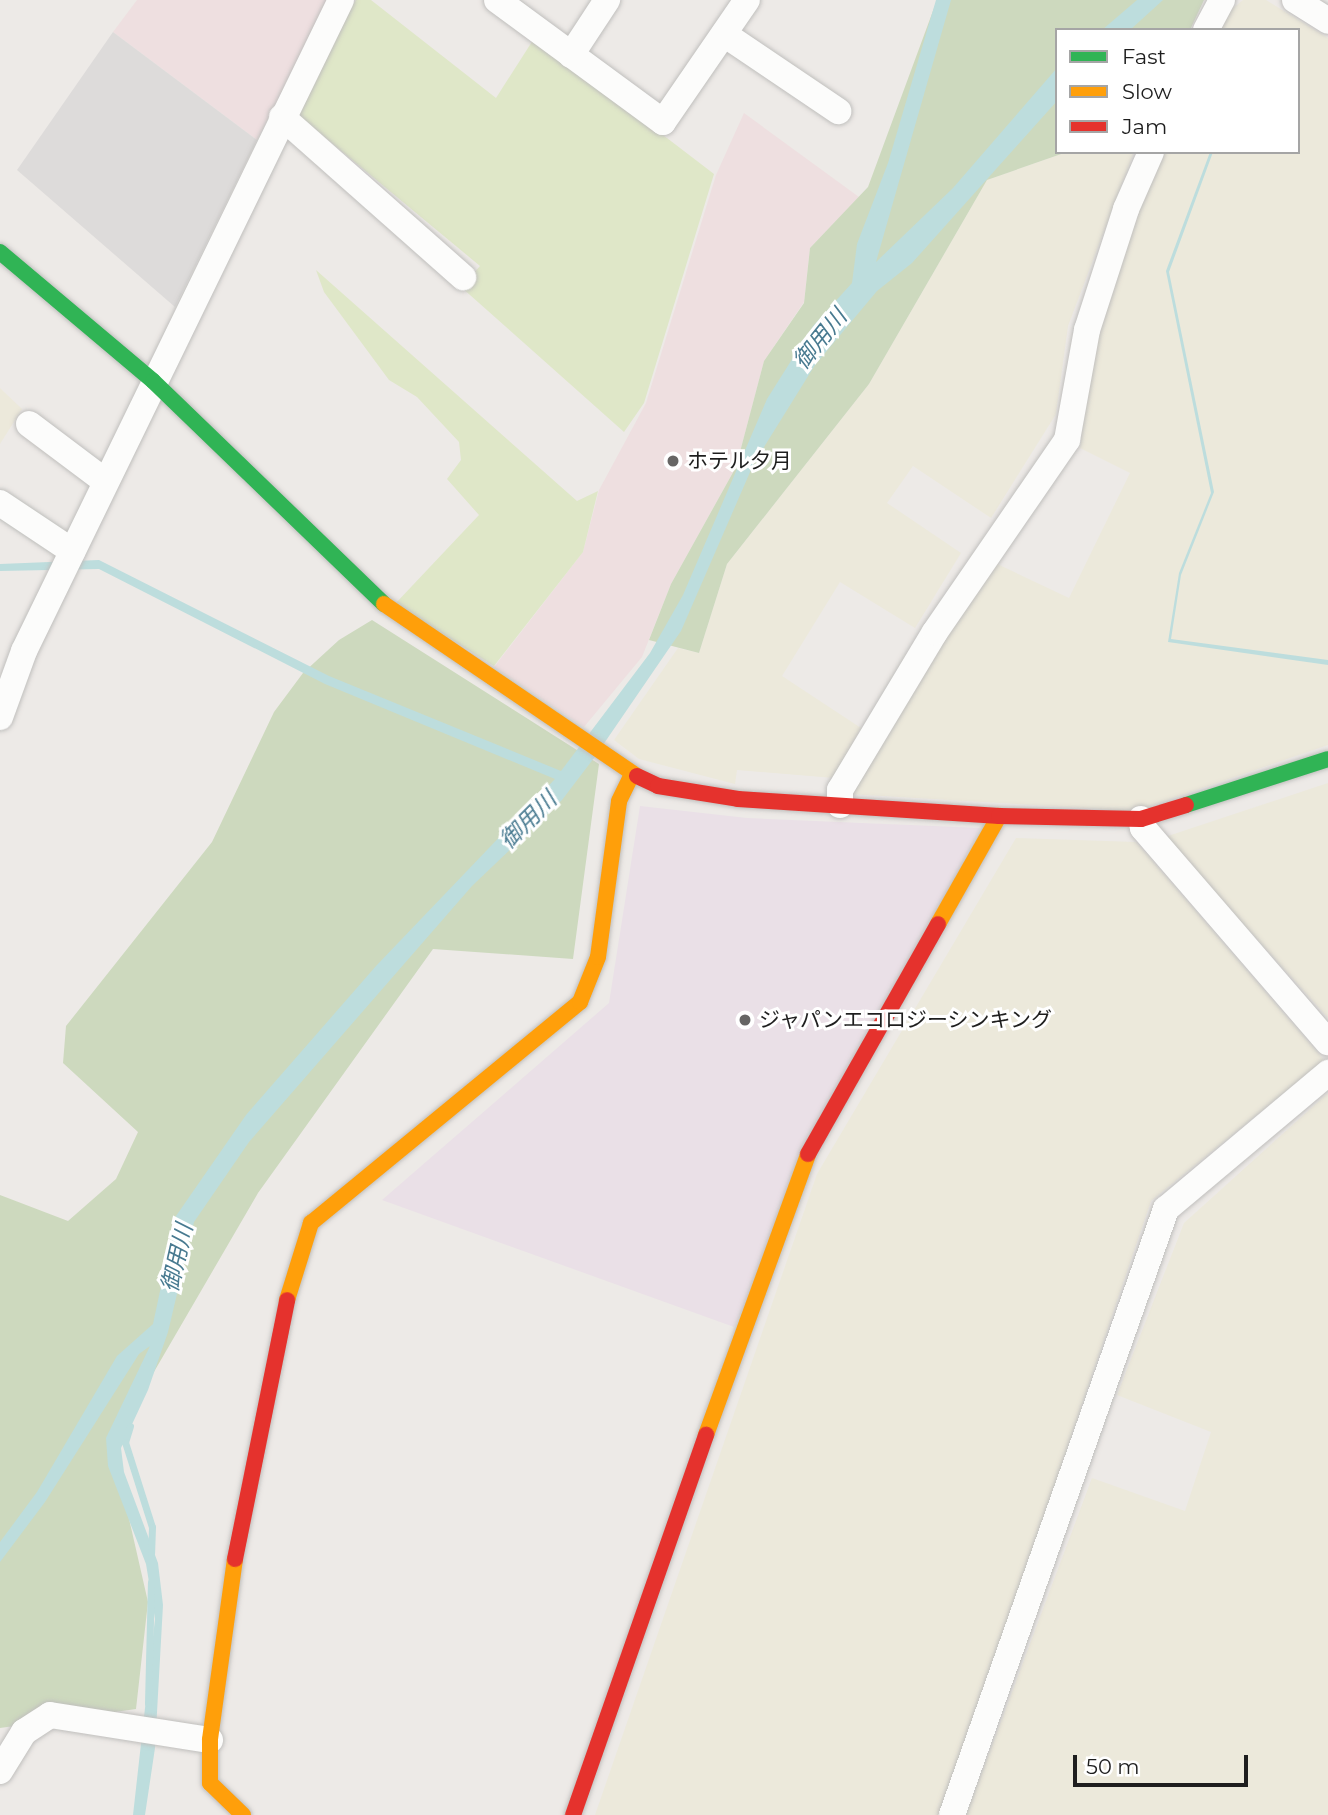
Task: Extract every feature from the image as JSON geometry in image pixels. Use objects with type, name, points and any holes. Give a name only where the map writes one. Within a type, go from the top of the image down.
[{"type":"street","points":[[0,717],[24,652],[105,481],[341,0]]},
{"type":"street","points":[[497,0],[663,122],[747,0]]},
{"type":"street","points":[[571,55],[607,0]]},
{"type":"street","points":[[1207,28],[1222,0]]},
{"type":"street","points":[[1295,0],[1328,21]]},
{"type":"street","points":[[724,34],[838,111]]},
{"type":"street","points":[[282,117],[463,277]]},
{"type":"street","points":[[840,805],[840,790],[935,632],[1067,440],[1087,330],[1126,209],[1150,154]]},
{"type":"street","points":[[0,252],[153,381],[380,601],[632,774],[658,786],[738,799],[999,817],[1141,819],[1328,759]]},
{"type":"street","points":[[29,424],[105,481]]},
{"type":"street","points":[[0,503],[72,551]]},
{"type":"street","points":[[243,1815],[210,1783],[210,1740],[227,1596],[294,1266],[311,1223],[580,1002],[598,957],[619,801],[632,774]]},
{"type":"street","points":[[572,1815],[800,1167],[999,817]]},
{"type":"street","points":[[1141,819],[1143,828],[1328,1042]]},
{"type":"street","points":[[952,1815],[1166,1209],[1328,1073]]},
{"type":"street","points":[[0,1771],[24,1732],[50,1715],[210,1740]]},
{"type":"shaded area","points":[[137,0],[332,0],[257,140],[113,32]]},
{"type":"shaded area","points":[[1243,0],[1266,0],[1328,38],[1328,745],[1135,811],[848,794],[993,562],[1069,598],[1130,473],[1080,448],[1095,337],[1134,214],[1161,154],[1300,154],[1300,28],[1220,28],[1227,13]]},
{"type":"shaded area","points":[[113,32],[257,140],[175,307],[17,170]]},
{"type":"shaded area","name":"ホテル夕月","points":[[744,113],[859,197],[810,248],[804,302],[764,361],[736,467],[671,584],[642,657],[584,727],[494,667],[583,552],[599,490],[646,403],[716,175]]},
{"type":"shaded area","points":[[1061,154],[1133,154],[1068,326],[1056,414],[991,518],[913,466],[887,503],[961,553],[915,628],[840,582],[782,676],[861,728],[834,778],[737,770],[735,784],[639,759],[614,740],[678,648],[699,653],[727,564],[869,384],[987,180]]},
{"type":"shaded area","points":[[0,388],[22,409],[0,444]]},
{"type":"shaded area","points":[[1328,783],[1328,1018],[1165,837]]},
{"type":"shaded area","points":[[640,806],[747,818],[980,828],[734,1327],[382,1200],[609,1003]]},
{"type":"shaded area","points":[[1016,838],[1136,842],[1324,1060],[1151,1201],[943,1815],[595,1815],[817,1174]]},
{"type":"shaded area","points":[[1328,1093],[1328,1815],[966,1815],[1092,1478],[1185,1511],[1211,1432],[1117,1395],[1184,1223]]},
{"type":"green space","points":[[356,0],[371,0],[496,98],[535,37],[714,174],[644,403],[624,432],[461,287],[480,266],[298,115],[340,22]]},
{"type":"green space","points":[[937,0],[1204,0],[1191,28],[1055,28],[1055,154],[1061,154],[987,180],[869,384],[727,564],[699,653],[649,640],[671,584],[736,467],[764,361],[804,303],[810,248],[868,187]]},
{"type":"green space","points":[[316,270],[577,501],[598,491],[583,552],[494,666],[395,604],[479,515],[447,479],[461,460],[459,442],[417,397],[389,380],[324,292]]},
{"type":"green space","points":[[372,620],[599,764],[573,959],[433,949],[258,1193],[112,1444],[148,1602],[136,1709],[0,1728],[0,1195],[68,1221],[116,1179],[138,1132],[63,1063],[66,1026],[212,842],[274,712],[303,673],[339,640]]},
{"type":"water","name":"御用川","points":[[936,0],[951,0],[876,262],[953,188],[1055,70],[1055,103],[912,263],[877,291],[815,365],[754,463],[681,631],[594,758],[562,800],[472,886],[249,1142],[194,1222],[168,1332],[148,1390],[121,1448],[124,1472],[158,1563],[163,1605],[155,1748],[145,1815],[133,1815],[155,1619],[146,1564],[108,1466],[106,1438],[150,1346],[139,1354],[45,1502],[0,1562],[0,1542],[37,1492],[117,1356],[153,1324],[176,1216],[246,1115],[376,966],[555,779],[325,684],[99,569],[0,571],[0,564],[99,560],[329,676],[561,771],[650,653],[683,595],[767,399],[813,326],[852,283],[857,244],[888,163]]},
{"type":"water","points":[[1137,0],[1163,0],[1132,28],[1104,28]]},
{"type":"water","points":[[1209,154],[1212,154],[1169,272],[1214,492],[1181,575],[1171,639],[1328,660],[1328,665],[1168,642],[1179,573],[1211,493],[1166,271]]},
{"type":"waterway","points":[[130,1426],[125,1442],[152,1527],[151,1553]]},
{"type":"waterway","points":[[148,1703],[151,1582]]},
{"type":"traffic: fast","points":[[0,252],[153,381],[384,604]]},
{"type":"traffic: fast","points":[[1186,805],[1328,759]]},
{"type":"traffic: slow","points":[[384,604],[637,776]]},
{"type":"traffic: slow","points":[[287,1300],[311,1223],[580,1002],[598,957],[619,801],[632,774]]},
{"type":"traffic: slow","points":[[938,924],[999,816]]},
{"type":"traffic: slow","points":[[706,1435],[808,1154]]},
{"type":"traffic: slow","points":[[235,1559],[210,1740],[210,1783],[243,1815]]},
{"type":"traffic: jam","points":[[637,776],[658,786],[738,799],[999,816],[1141,819],[1186,805]]},
{"type":"traffic: jam","points":[[808,1154],[938,924]]},
{"type":"traffic: jam","points":[[235,1559],[287,1300]]},
{"type":"traffic: jam","points":[[573,1815],[706,1435]]},
{"type":"place","name":"ホテル夕月","points":[[673,461]]},
{"type":"place","name":"ジャパンエコロジーシンキング","points":[[745,1020]]}]
